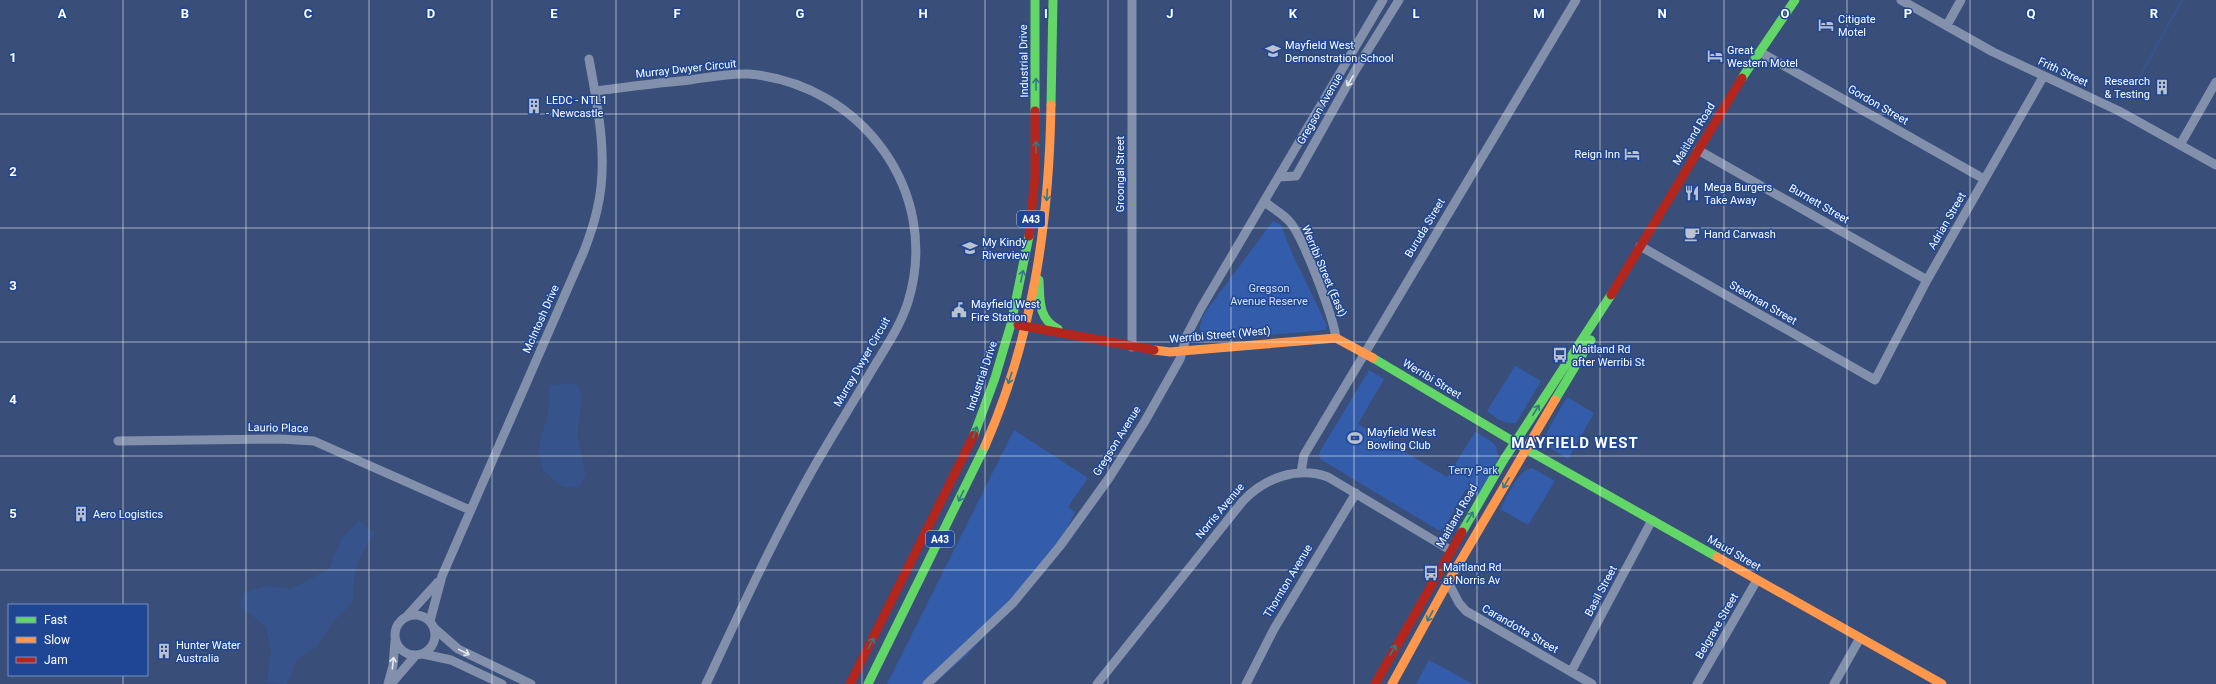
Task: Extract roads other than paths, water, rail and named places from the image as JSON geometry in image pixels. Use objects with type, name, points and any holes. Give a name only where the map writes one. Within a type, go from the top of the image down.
[{"type":"main road","name":"Industrial Drive","points":[[850,684],[971,442],[995,378],[1011,324],[1028,246],[1035,177],[1035,0]]},
{"type":"main road","name":"A43","points":[[868,684],[978,461],[994,425],[1026,327],[1044,228],[1049,171],[1053,0]]},
{"type":"main road","name":"Maitland Road","points":[[1374,684],[1450,550],[1514,442],[1618,283],[1698,150],[1795,0]]},
{"type":"main road","points":[[1038,266],[1044,320],[1049,325],[1080,336]]},
{"type":"main road","name":"Maitland Road","points":[[1392,684],[1448,582],[1593,336],[1618,283]]},
{"type":"main road","name":"Werribi Street (West)","points":[[1011,324],[1132,347],[1170,352],[1336,338]]},
{"type":"main road","name":"Werribi Street","points":[[1336,338],[1364,352],[1514,442]]},
{"type":"main road","name":"Maud Street","points":[[1514,442],[1942,684]]},
{"type":"street","name":"Groongal Street","points":[[1132,0],[1132,347]]},
{"type":"street","name":"Gregson Avenue","points":[[928,684],[1013,603],[1060,546],[1109,478],[1174,371],[1184,350],[1187,335],[1201,308],[1383,0]]},
{"type":"street","name":"Gregson Avenue","points":[[1279,177],[1296,176],[1355,71],[1399,0]]},
{"type":"street","name":"Buruda Street","points":[[1301,472],[1304,455],[1364,352],[1576,0]]},
{"type":"street","name":"Frith Street","points":[[1901,0],[1994,52],[2043,77],[2119,111],[2216,165]]},
{"type":"street","points":[[1947,25],[1960,0]]},
{"type":"street","name":"Gordon Street","points":[[1760,52],[1984,179]]},
{"type":"street","name":"McIntosh Drive","points":[[432,625],[442,576],[584,251],[598,210],[602,168],[601,129],[589,59]]},
{"type":"street","name":"Murray Dwyer Circuit","points":[[595,91],[747,74],[776,78],[808,88],[843,108],[864,126],[886,153],[907,196],[913,220],[916,246],[913,276],[908,301],[897,328],[810,475],[776,537],[706,684]]},
{"type":"street","name":"Adrian Street","points":[[1875,380],[1984,179],[2043,77]]},
{"type":"street","points":[[2180,145],[2216,82]]},
{"type":"street","name":"Burnett Street","points":[[1698,150],[1928,280]]},
{"type":"street","name":"Werribi Street (East)","points":[[1265,202],[1289,221],[1299,238],[1332,319],[1336,338]]},
{"type":"street","name":"Stedman Street","points":[[1640,246],[1875,380]]},
{"type":"street","name":"Laurio Place","points":[[118,441],[280,439],[314,441],[470,510]]},
{"type":"street","name":"Norris Avenue","points":[[1097,684],[1252,490],[1270,480],[1301,472],[1316,472],[1328,476],[1450,550]]},
{"type":"street","name":"Thornton Avenue","points":[[1246,684],[1274,629],[1356,493]]},
{"type":"street","name":"Basil Street","points":[[1571,672],[1652,520]]},
{"type":"street","name":"McIntosh Drive","points":[[407,616],[432,590],[442,576]]},
{"type":"street","name":"Belgrave Street","points":[[1697,684],[1757,580]]},
{"type":"street","name":"Carandotta Street","points":[[1448,582],[1459,603],[1466,611],[1592,684]]},
{"type":"street","points":[[390,684],[396,627],[400,620],[415,614],[423,616],[458,649],[531,684]]},
{"type":"street","points":[[390,684],[419,655],[434,644],[435,636],[432,625]]},
{"type":"street","points":[[1834,684],[1860,638]]},
{"type":"street","points":[[395,641],[402,651],[451,660],[502,684]]},
{"type":"waterway","points":[[2139,78],[2182,0]]},
{"type":"place","name":"Citigate Motel","points":[[1826,25]]},
{"type":"place","name":"Mayfield West Demonstration School","points":[[1273,51]]},
{"type":"place","name":"Great Western Motel","points":[[1715,56]]},
{"type":"place","name":"Research & Testing","points":[[2162,87]]},
{"type":"place","name":"LEDC - NTL1 - Newcastle","points":[[534,106]]},
{"type":"place","name":"Reign Inn","points":[[1632,154]]},
{"type":"place","name":"Mega Burgers Take Away","points":[[1692,193]]},
{"type":"place","name":"Hand Carwash","points":[[1692,234]]},
{"type":"place","name":"My Kindy Riverview","points":[[970,248]]},
{"type":"place","name":"Mayfield West Fire Station","points":[[959,310]]},
{"type":"place","name":"Maitland Rd after Werribi St","points":[[1560,355]]},
{"type":"place","name":"Mayfield West Bowling Club","points":[[1355,438]]},
{"type":"place","name":"Aero Logistics","points":[[81,514]]},
{"type":"place","name":"Maitland Rd at Norris Av","points":[[1431,573]]},
{"type":"place","name":"Hunter Water Australia","points":[[164,651]]},
{"type":"district","name":"MAYFIELD WEST","points":[[1575,443]]},
{"type":"park label","name":"Gregson Avenue Reserve","points":[[1269,294]]},
{"type":"park label","name":"Terry Park","points":[[1473,470]]}]
